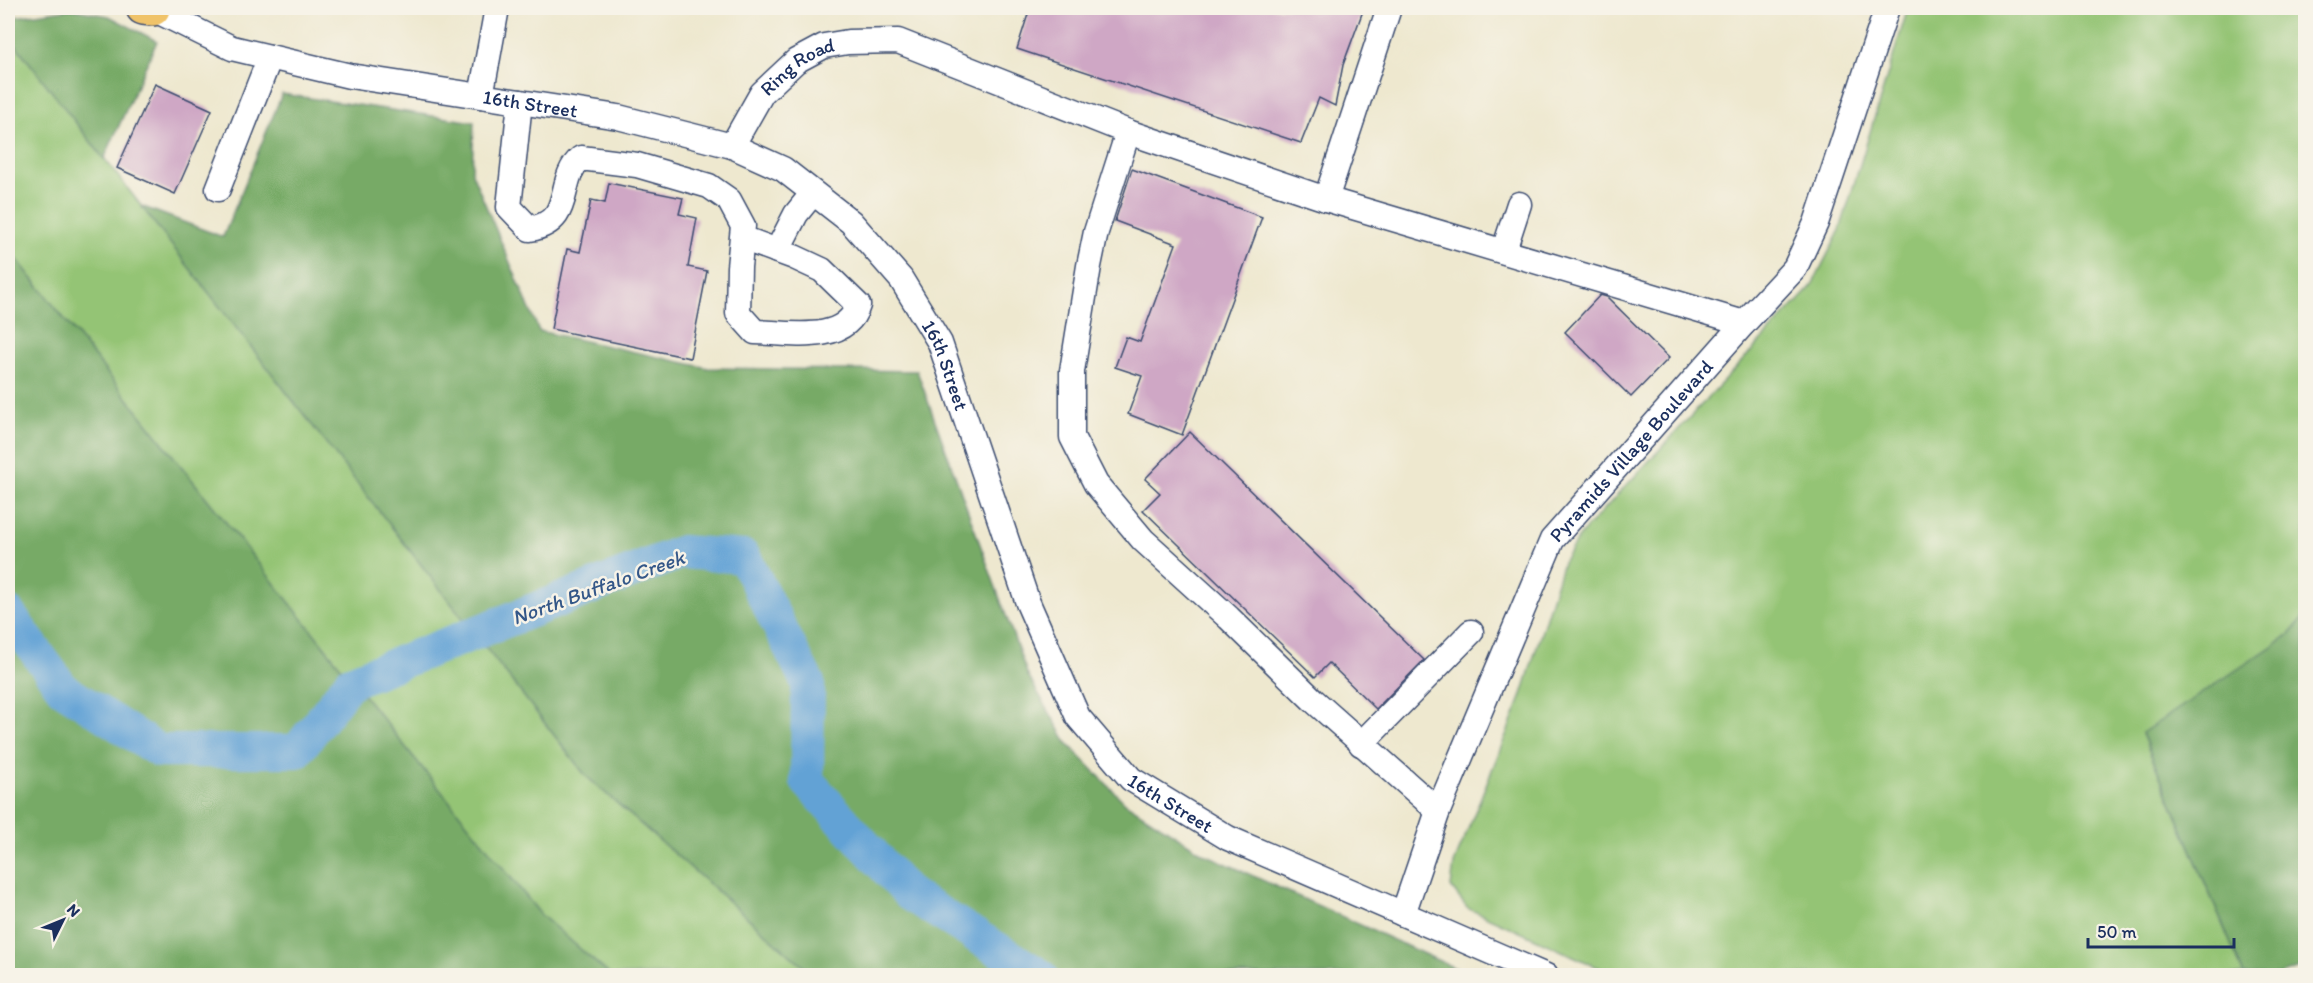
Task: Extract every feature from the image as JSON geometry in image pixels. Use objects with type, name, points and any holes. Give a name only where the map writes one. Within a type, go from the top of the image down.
[{"type":"street","name":"16th Street","points":[[149,8],[232,48],[350,76],[618,117],[732,146],[783,170],[850,222],[901,279],[940,343],[1028,603],[1078,717],[1131,779],[1218,832],[1546,975]]},
{"type":"street","points":[[481,96],[497,8]]},
{"type":"street","points":[[1326,199],[1389,8]]},
{"type":"street","name":"Pyramids Village Boulevard","points":[[1403,914],[1438,811],[1552,540],[1795,268],[1816,223],[1887,8]]},
{"type":"street","name":"Ring Road","points":[[732,146],[762,93],[796,61],[824,46],[848,42],[898,41],[1128,132]]},
{"type":"street","points":[[218,189],[270,57]]},
{"type":"street","points":[[520,102],[508,207],[530,228],[542,226],[551,220],[561,208],[574,164],[581,158],[637,165],[709,186],[729,200],[743,226],[739,267],[738,313],[755,332],[829,333],[841,328],[854,317],[858,305],[822,270],[742,238]]},
{"type":"street","points":[[1438,811],[1313,700],[1229,618],[1143,540],[1096,484],[1072,437],[1072,371],[1089,266],[1096,232],[1128,132],[1326,199],[1744,323]]},
{"type":"street","points":[[777,251],[796,214],[813,193]]},
{"type":"street","points":[[1504,250],[1519,204]]},
{"type":"street","points":[[1361,744],[1471,632]]},
{"type":"green space","points":[[1908,8],[2305,8],[2305,616],[2289,635],[2142,734],[2244,975],[1615,975],[1467,908],[1451,887],[1454,864],[1521,698],[1563,562],[1581,534],[1811,287],[1840,230]]},
{"type":"green space","points":[[71,9],[109,16],[157,41],[104,159],[8,35],[8,18]]},
{"type":"green space","points":[[8,35],[586,776],[813,975],[610,975],[541,915],[8,248]]},
{"type":"green space","points":[[282,94],[474,122],[472,173],[539,331],[708,368],[917,371],[1028,676],[1068,744],[1125,803],[1203,853],[1470,975],[813,975],[586,776],[141,206],[223,237]]},
{"type":"green space","points":[[8,248],[541,915],[610,975],[8,975]]},
{"type":"green space","points":[[2305,616],[2305,966],[2280,975],[2244,975],[2142,733],[2289,635]]},
{"type":"building","points":[[1030,8],[1364,8],[1343,65],[1335,106],[1319,98],[1301,143],[1017,49]]},
{"type":"building","points":[[155,84],[212,110],[175,194],[117,168]]},
{"type":"building","points":[[1132,169],[1262,217],[1182,435],[1128,414],[1142,376],[1115,367],[1126,337],[1140,342],[1176,244],[1115,221]]},
{"type":"building","points":[[609,183],[683,198],[679,214],[697,218],[688,267],[707,271],[690,358],[551,329],[567,249],[580,252],[591,200],[605,203]]},
{"type":"building","points":[[1600,295],[1607,297],[1669,358],[1631,397],[1565,332]]},
{"type":"building","points":[[1190,432],[1424,660],[1376,709],[1329,663],[1315,677],[1143,510],[1160,493],[1145,479]]},
{"type":"waterway","name":"North Buffalo Creek","points":[[8,613],[63,689],[159,751],[297,751],[350,682],[682,552],[744,557],[808,683],[807,781],[909,894],[1041,976]]}]
